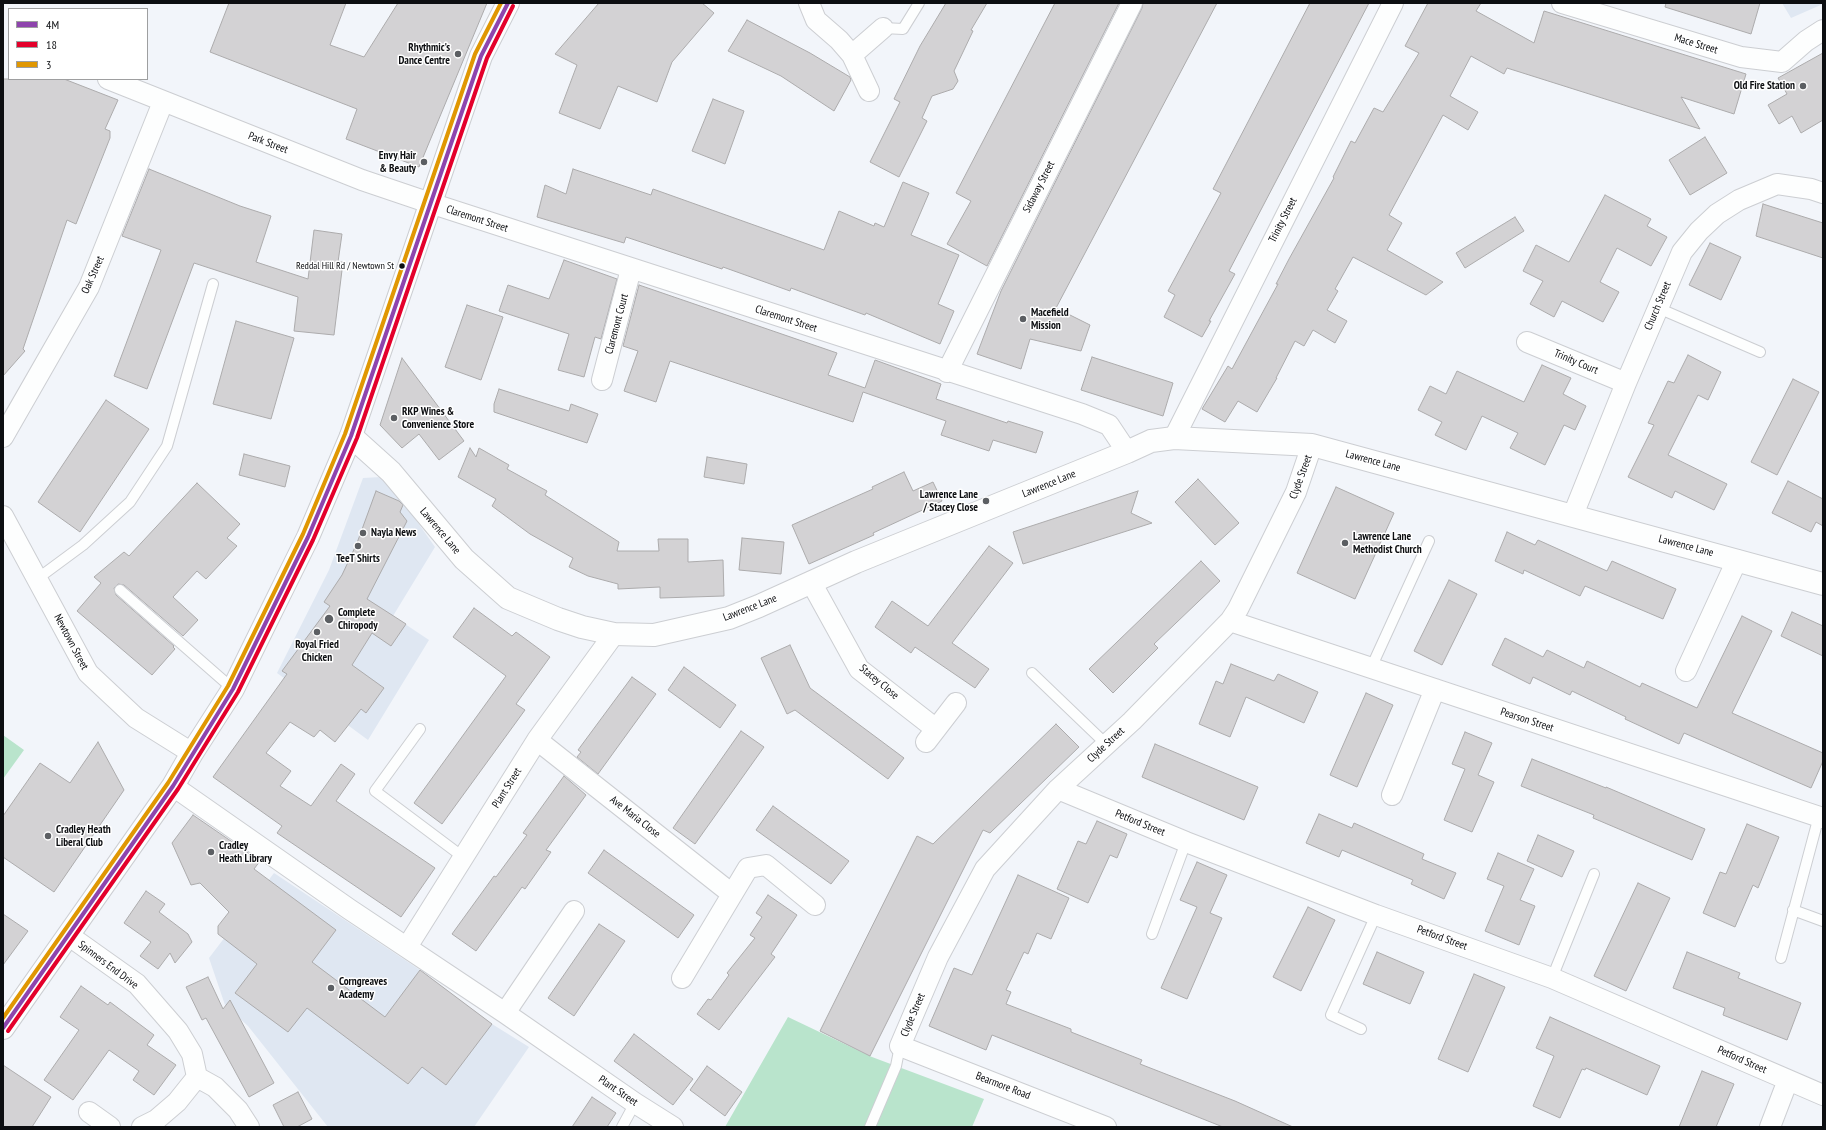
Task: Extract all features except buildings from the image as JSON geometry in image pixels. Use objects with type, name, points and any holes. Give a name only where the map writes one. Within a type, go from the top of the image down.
[{"type":"street","points":[[3,1028],[173,786],[229,695],[308,537],[351,436],[430,203],[482,56],[508,3]]},
{"type":"street","points":[[809,3],[816,20],[839,40],[852,55],[869,91]]},
{"type":"street","name":"Sidaway Street","points":[[947,372],[1132,3]]},
{"type":"street","name":"Trinity Street","points":[[1174,438],[1393,3]]},
{"type":"street","name":"Mace Street","points":[[1562,3],[1741,57],[1782,62],[1806,41],[1823,30]]},
{"type":"street","points":[[852,55],[883,28]]},
{"type":"street","name":"Park Street","points":[[110,80],[362,180],[430,203]]},
{"type":"street","name":"Oak Street","points":[[3,437],[89,286],[163,102]]},
{"type":"street","name":"Church Street","points":[[1573,515],[1626,383],[1682,252],[1699,231],[1716,214],[1740,200],[1777,184],[1811,189],[1823,193]]},
{"type":"street","name":"Claremont Street","points":[[430,203],[947,372],[1082,414],[1109,425],[1127,452]]},
{"type":"street","name":"Claremont Court","points":[[602,380],[631,269]]},
{"type":"street","name":"Trinity Court","points":[[1527,342],[1626,383]]},
{"type":"street","name":"Lawrence Lane","points":[[351,436],[391,472],[464,559],[508,598],[558,619],[582,627],[614,634],[654,635],[729,618],[856,562],[1151,441],[1174,438],[1312,445],[1823,584]]},
{"type":"street","name":"Clyde Street","points":[[900,1046],[938,957],[985,869],[1058,789],[1106,744],[1230,621],[1238,609],[1296,492],[1312,445]]},
{"type":"street","name":"Newtown Street","points":[[3,516],[38,578],[88,673],[136,718],[192,753]]},
{"type":"street","points":[[1686,671],[1738,560]]},
{"type":"street","name":"Stacey Close","points":[[811,582],[859,668],[931,736],[956,703]]},
{"type":"street","name":"Pearson Street","points":[[1230,621],[1821,817]]},
{"type":"street","name":"Plant Street","points":[[407,947],[537,740],[614,634]]},
{"type":"street","points":[[1392,795],[1434,689]]},
{"type":"street","name":"Ave Maria Close","points":[[537,740],[732,894]]},
{"type":"street","name":"Plant Street","points":[[173,786],[349,909],[505,1013],[635,1103],[673,1127]]},
{"type":"street","name":"Petford Street","points":[[1058,789],[1186,842],[1376,915],[1552,978],[1823,1095]]},
{"type":"street","points":[[682,978],[748,868],[766,865],[815,905]]},
{"type":"street","points":[[505,1013],[574,910]]},
{"type":"street","name":"Spinners End Drive","points":[[68,935],[137,984],[178,1031],[192,1054],[197,1077]]},
{"type":"street","name":"Bearmore Road","points":[[900,1046],[1106,1127]]},
{"type":"street","points":[[142,1127],[156,1120],[177,1102],[197,1077],[215,1087],[238,1110],[249,1127]]},
{"type":"street","points":[[1770,1127],[1788,1080]]},
{"type":"street","points":[[89,1112],[110,1127]]},
{"type":"lane","points":[[883,28],[903,29],[918,3]]},
{"type":"lane","points":[[38,578],[83,545],[130,502],[167,446],[213,284]]},
{"type":"lane","points":[[1658,308],[1760,352]]},
{"type":"lane","points":[[1371,668],[1429,540]]},
{"type":"lane","points":[[120,590],[229,695]]},
{"type":"lane","points":[[1032,673],[1106,744]]},
{"type":"lane","points":[[420,729],[375,790],[463,857]]},
{"type":"lane","points":[[1781,958],[1793,910],[1821,817]]},
{"type":"lane","points":[[1152,934],[1186,842]]},
{"type":"lane","points":[[1552,978],[1594,874]]},
{"type":"lane","points":[[1793,910],[1823,921]]},
{"type":"lane","points":[[1361,1029],[1331,1015],[1376,915]]},
{"type":"lane","points":[[870,1127],[896,1066],[900,1046]]},
{"type":"lane","points":[[622,1127],[635,1103]]},
{"type":"shaded area","points":[[1782,3],[1823,3],[1823,4],[1791,18]]},
{"type":"shaded area","points":[[381,477],[404,503],[435,547],[393,616],[429,640],[368,740],[277,673],[329,570],[363,478]]},
{"type":"shaded area","name":"Corngreaves Academy","points":[[274,873],[420,970],[492,1024],[529,1047],[474,1127],[328,1127],[248,1026],[225,1005],[209,958]]},
{"type":"green space","points":[[3,735],[24,750],[3,779]]},
{"type":"green space","points":[[788,1017],[872,1057],[984,1099],[972,1127],[725,1127]]},
{"type":"transit line","name":"3","points":[[3,1018],[168,783],[228,686],[303,534],[345,434],[475,54],[501,3]]},
{"type":"transit line","name":"4M","points":[[3,1028],[173,786],[233,689],[308,537],[351,436],[481,56],[508,3]]},
{"type":"transit line","name":"18","points":[[8,1031],[178,789],[238,692],[313,540],[357,438],[487,58],[513,6]]},
{"type":"place","name":"Rhythmic's Dance Centre","points":[[458,54]]},
{"type":"place","name":"Old Fire Station","points":[[1803,86]]},
{"type":"place","name":"Envy Hair & Beauty","points":[[424,162]]},
{"type":"place","name":"Reddal Hill Rd / Newtown St","points":[[402,266]]},
{"type":"place","name":"Macefield Mission","points":[[1023,319]]},
{"type":"place","name":"RKP Wines & Convenience Store","points":[[394,418]]},
{"type":"place","name":"Lawrence Lane / Stacey Close","points":[[986,501]]},
{"type":"place","name":"Nayla News","points":[[363,533]]},
{"type":"place","name":"Lawrence Lane Methodist Church","points":[[1345,543]]},
{"type":"place","name":"TeeT Shirts","points":[[358,546]]},
{"type":"place","name":"Complete Chiropody","points":[[329,619]]},
{"type":"place","name":"Royal Fried Chicken","points":[[317,632]]},
{"type":"place","name":"Cradley Heath Liberal Club","points":[[48,836]]},
{"type":"place","name":"Cradley Heath Library","points":[[211,852]]},
{"type":"place","name":"Corngreaves Academy","points":[[331,988]]}]
